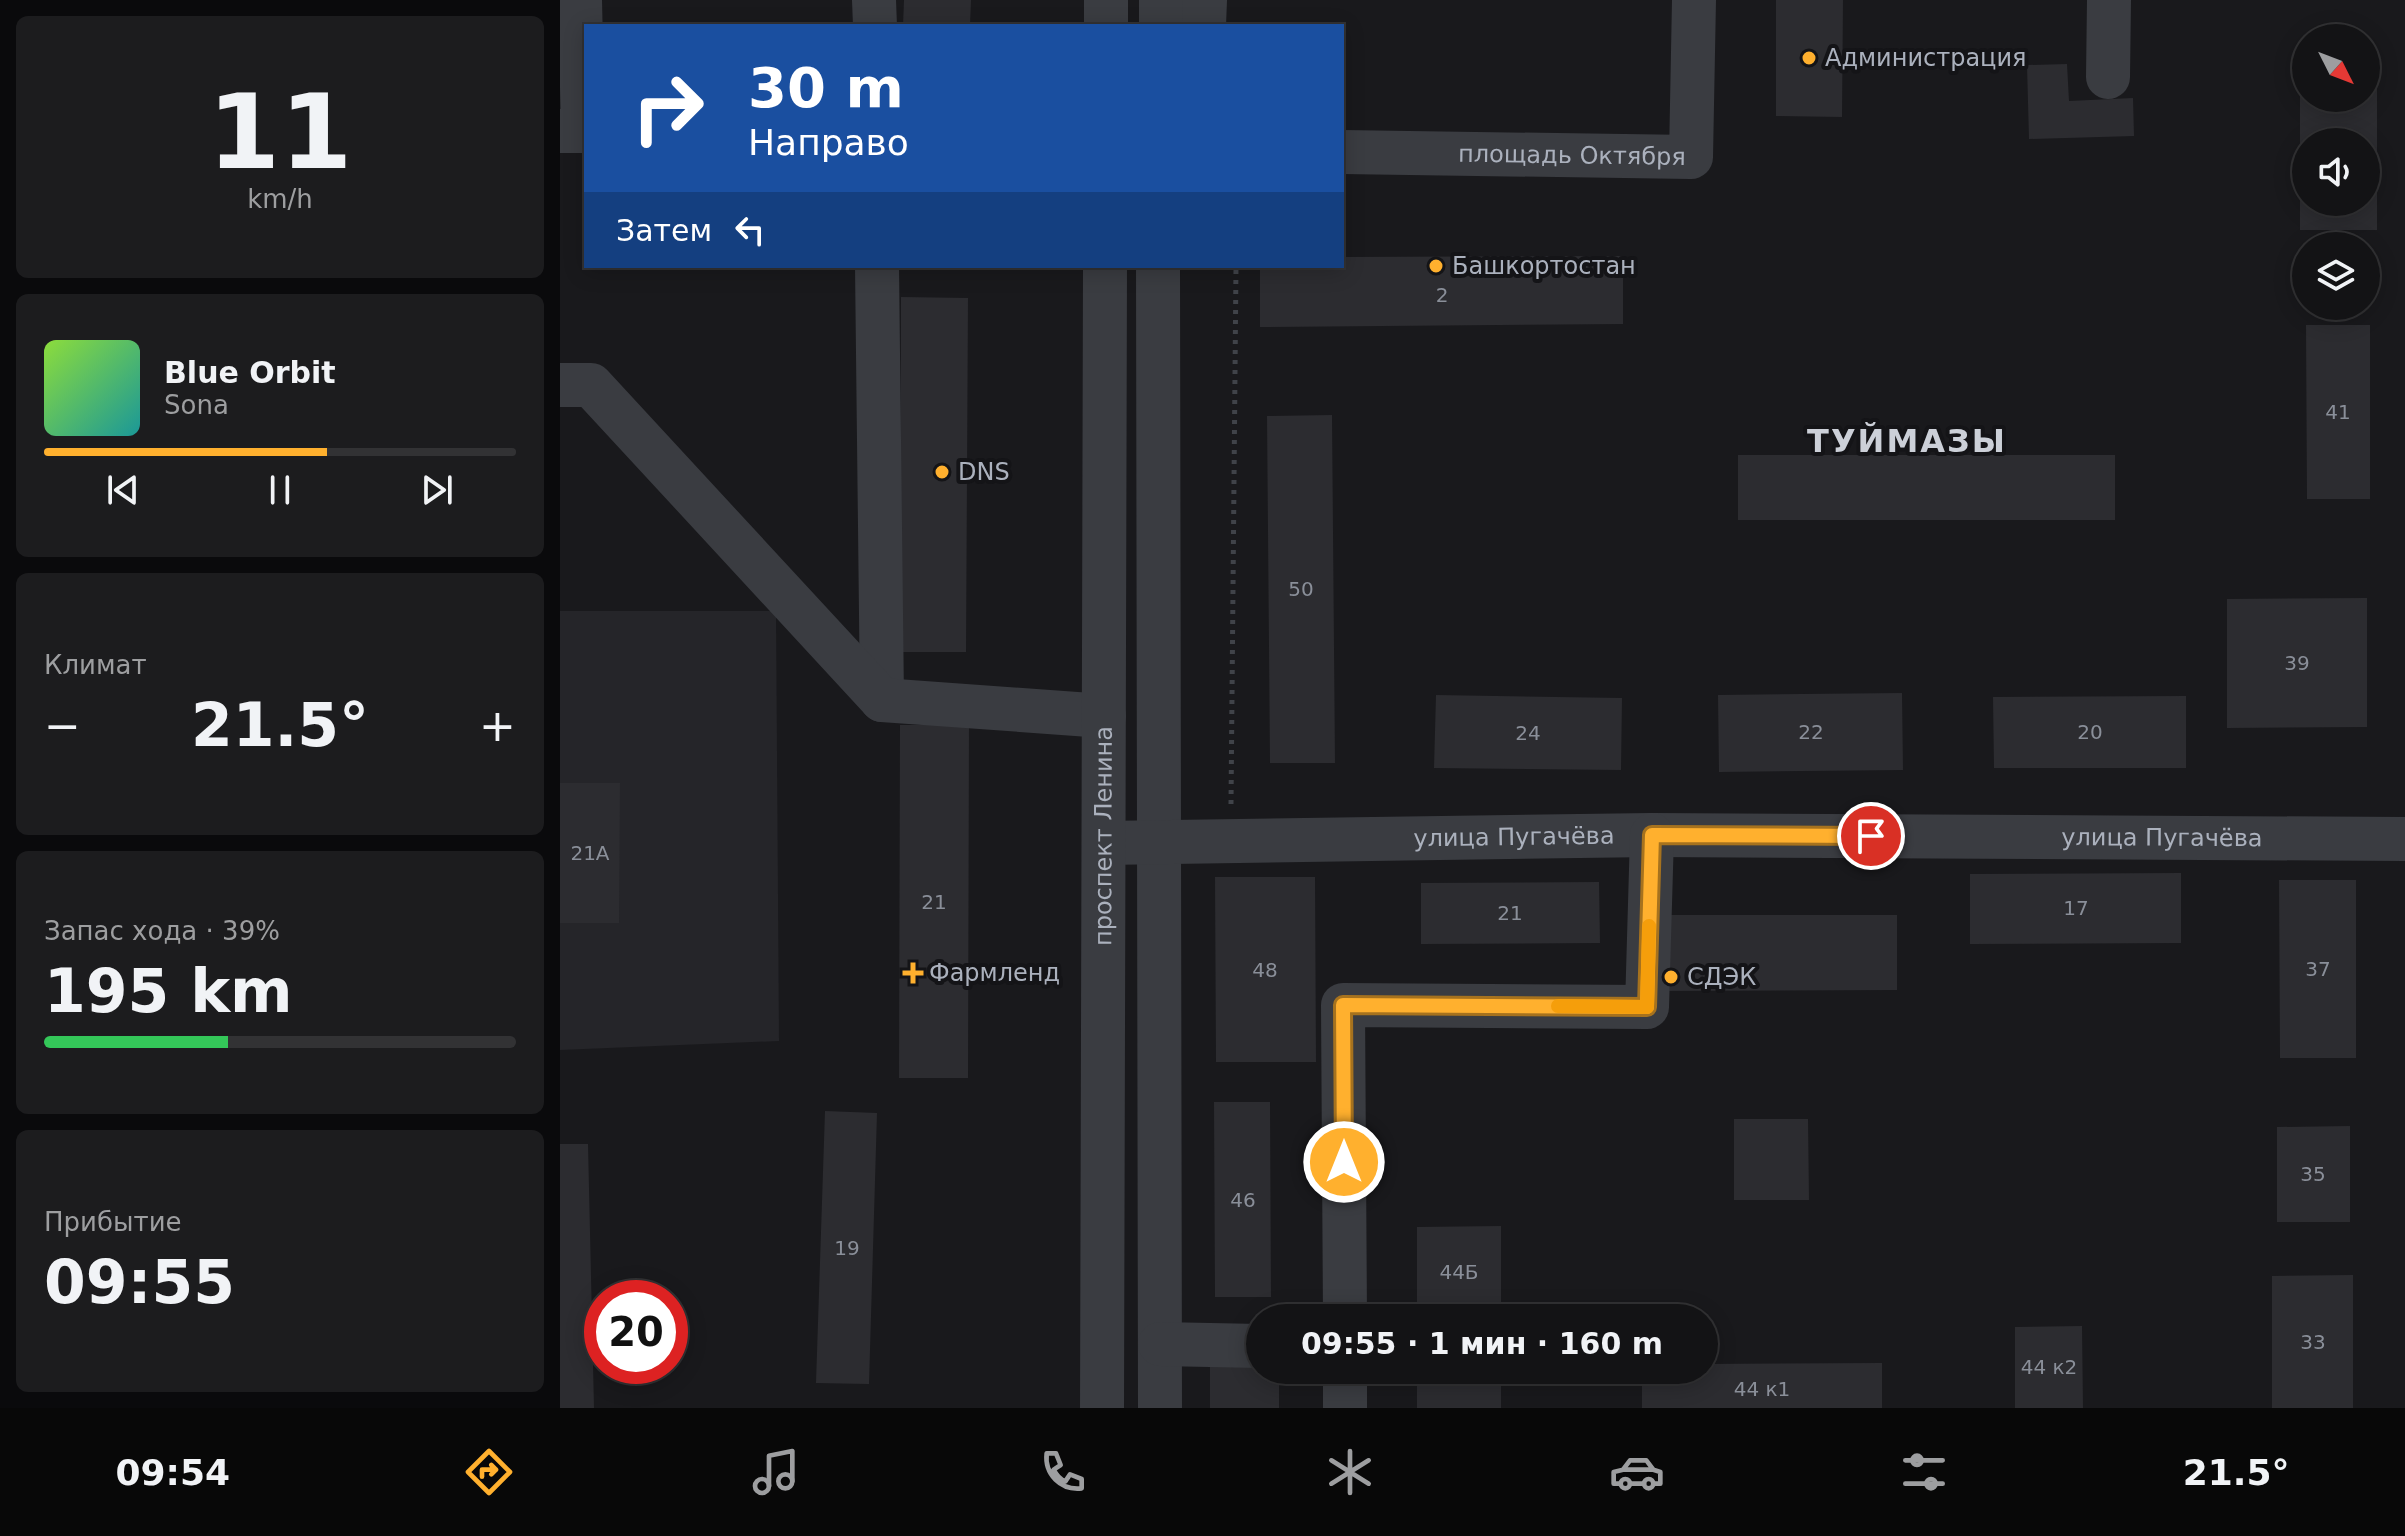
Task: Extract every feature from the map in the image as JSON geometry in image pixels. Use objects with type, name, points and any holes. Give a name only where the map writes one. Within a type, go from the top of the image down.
[{"type":"street","points":[[874,0],[875,24]]},
{"type":"street","points":[[1106,0],[1106,24]]},
{"type":"street","points":[[1161,0],[1161,24]]},
{"type":"street","points":[[1204,24],[1205,0]]},
{"type":"street","name":"площадь Октября","points":[[1344,152],[1691,157],[1694,0]]},
{"type":"street","points":[[2108,77],[2109,0]]},
{"type":"street","points":[[560,131],[583,131],[573,22]]},
{"type":"street","points":[[877,268],[882,700]]},
{"type":"street","name":"проспект Ленина","points":[[1102,1408],[1105,268]]},
{"type":"street","points":[[1158,268],[1160,1408]]},
{"type":"street","points":[[560,385],[591,385],[882,700],[1104,716]]},
{"type":"street","points":[[1345,1304],[1343,1005],[1647,1007],[1652,835]]},
{"type":"street","name":"улица Пугачёва","points":[[1104,843],[1652,835],[2405,839]]},
{"type":"street","points":[[1160,1344],[1246,1346]]},
{"type":"street","points":[[1345,1384],[1345,1408]]},
{"type":"path","points":[[1231,841],[1236,268]]},
{"type":"shaded area","points":[[560,611],[776,611],[779,1041],[560,1050]]},
{"type":"building","points":[[904,0],[971,0],[970,24],[903,24]]},
{"type":"building","name":"Администрация","points":[[1776,0],[1843,0],[1842,117],[1776,116]]},
{"type":"building","points":[[2067,64],[2069,101],[2133,98],[2134,136],[2029,139],[2027,65]]},
{"type":"building","points":[[2300,112],[2377,112],[2377,128],[2300,128]]},
{"type":"building","points":[[2300,216],[2377,216],[2377,230],[2300,230]]},
{"type":"building","points":[[1623,256],[1623,324],[1260,327],[1260,268],[1344,268],[1344,257]]},
{"type":"building","points":[[918,268],[965,268],[965,269]]},
{"type":"building","points":[[901,297],[968,298],[966,652],[900,652]]},
{"type":"building","points":[[2306,325],[2370,325],[2370,499],[2307,499]]},
{"type":"building","points":[[1332,415],[1335,763],[1270,763],[1267,416]]},
{"type":"building","points":[[1738,455],[2115,455],[2115,520],[1738,520]]},
{"type":"building","points":[[2367,598],[2367,727],[2227,728],[2227,599]]},
{"type":"building","points":[[1902,693],[1903,770],[1719,772],[1718,695]]},
{"type":"building","points":[[1436,695],[1622,698],[1621,770],[1434,768]]},
{"type":"building","points":[[2186,696],[2186,768],[1994,768],[1993,697]]},
{"type":"building","points":[[900,725],[969,725],[968,1078],[899,1078]]},
{"type":"building","points":[[560,783],[620,783],[619,923],[560,923]]},
{"type":"building","points":[[2181,873],[2181,943],[1970,944],[1970,874]]},
{"type":"building","points":[[1215,877],[1315,877],[1316,1062],[1216,1062]]},
{"type":"building","points":[[2279,880],[2356,880],[2356,1058],[2280,1058]]},
{"type":"building","points":[[1599,882],[1600,943],[1421,944],[1421,883]]},
{"type":"building","points":[[1660,915],[1897,915],[1897,990],[1660,991]]},
{"type":"building","points":[[1214,1102],[1270,1102],[1271,1297],[1215,1297]]},
{"type":"building","points":[[825,1111],[877,1113],[869,1384],[816,1383]]},
{"type":"building","points":[[1734,1119],[1808,1119],[1809,1200],[1734,1200]]},
{"type":"building","points":[[2350,1126],[2350,1222],[2277,1222],[2277,1127]]},
{"type":"building","points":[[560,1144],[588,1144],[591,1280],[584,1280],[584,1384],[593,1384],[594,1408],[560,1408]]},
{"type":"building","points":[[1501,1226],[1501,1304],[1417,1304],[1417,1227]]},
{"type":"building","points":[[2353,1275],[2353,1408],[2272,1408],[2272,1276]]},
{"type":"building","points":[[2082,1326],[2083,1408],[2015,1408],[2015,1327]]},
{"type":"building","points":[[1882,1363],[1882,1408],[1642,1408],[1642,1384],[1718,1384],[1718,1364]]},
{"type":"building","points":[[1210,1365],[1246,1365],[1246,1384],[1279,1384],[1279,1408],[1210,1408]]},
{"type":"building","points":[[1417,1384],[1501,1384],[1501,1408],[1417,1408]]},
{"type":"slow traffic","points":[[1558,1006],[1647,1007],[1649,926]]},
{"type":"place","name":"Администрация","points":[[1809,58]]},
{"type":"place","name":"Башкортостан","points":[[1436,266]]},
{"type":"place","name":"DNS","points":[[942,472]]},
{"type":"place","name":"Фармленд","points":[[913,973]]},
{"type":"place","name":"СДЭК","points":[[1671,977]]},
{"type":"district","name":"ТУЙМАЗЫ","points":[[1907,441]]},
{"type":"route","points":[[1344,1162],[1343,1005],[1647,1007],[1652,835],[1871,836]]}]
